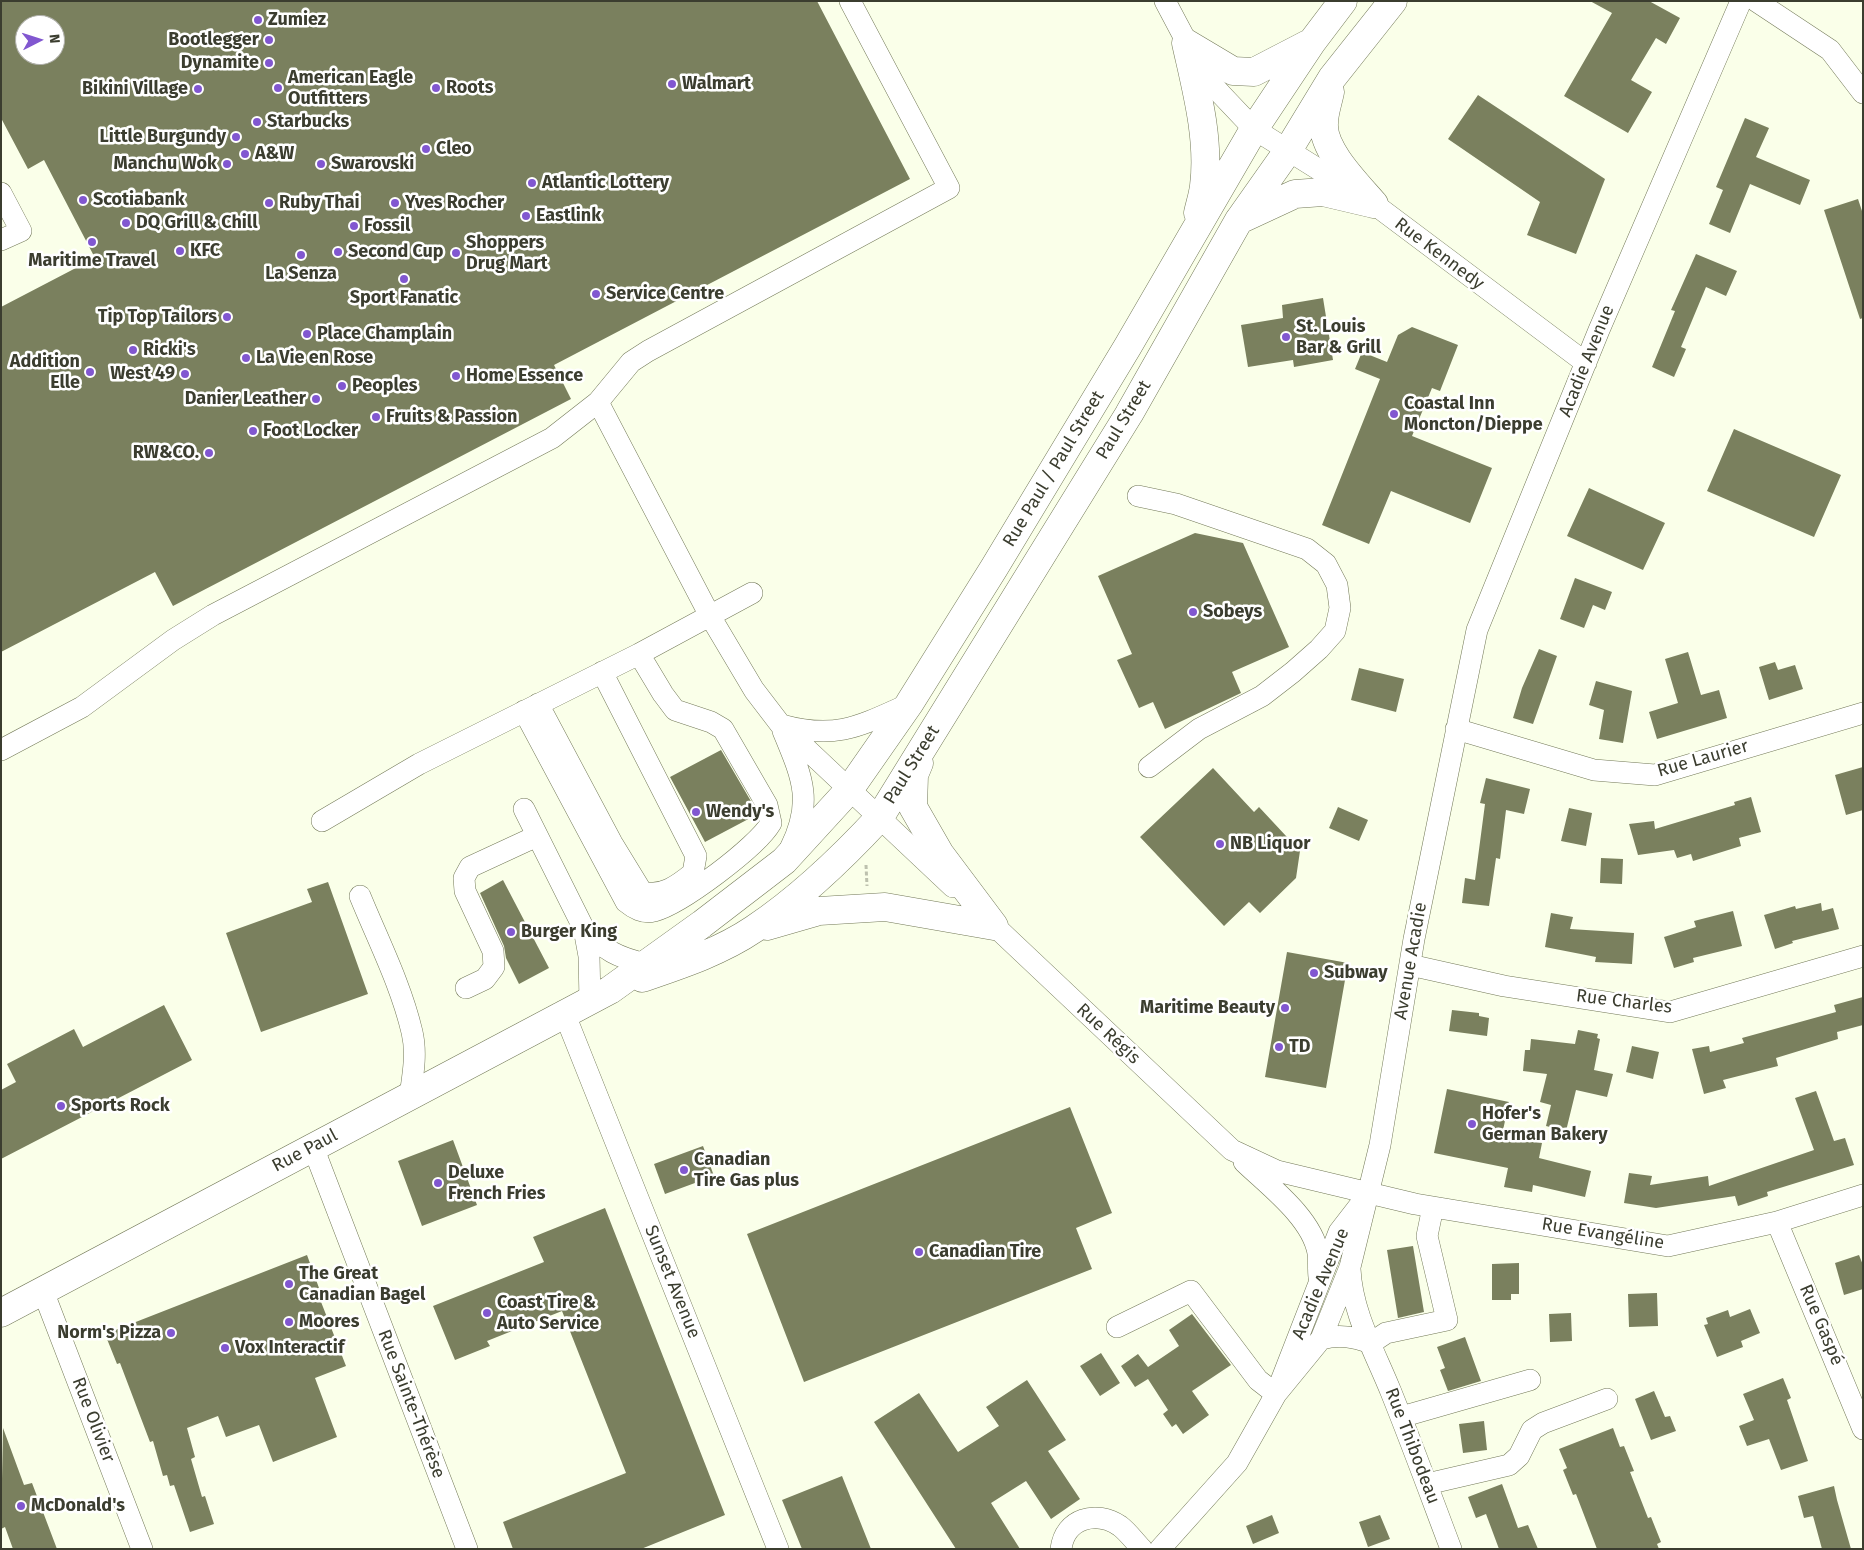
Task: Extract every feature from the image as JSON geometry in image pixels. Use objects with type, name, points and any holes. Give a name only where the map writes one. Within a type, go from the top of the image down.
[{"type":"main road","points":[[1193,231],[1254,129],[1312,42],[1343,1]]},
{"type":"main road","points":[[1374,204],[1340,163],[1329,144],[1323,124],[1332,78],[1393,1]]},
{"type":"main road","points":[[1186,43],[1234,71],[1254,72],[1312,42]]},
{"type":"main road","points":[[1186,43],[1198,99],[1204,146],[1204,186],[1193,231]]},
{"type":"main road","name":"Paul Street","points":[[600,996],[702,957],[754,930],[841,860],[880,817],[1129,414],[1240,220],[1287,152],[1332,78]]},
{"type":"main road","points":[[1240,220],[1295,194],[1323,192],[1374,204]]},
{"type":"main road","name":"Rue Paul / Paul Street","points":[[909,704],[1123,354],[1193,231]]},
{"type":"main road","name":"Paul Street","points":[[600,996],[784,861],[849,790],[909,704]]},
{"type":"main road","points":[[926,743],[914,775],[913,807],[940,854],[994,926]]},
{"type":"main road","points":[[754,930],[819,911],[885,907],[994,926]]},
{"type":"main road","name":"Rue Paul","points":[[1,1313],[600,996]]},
{"type":"street","points":[[1,750],[82,707],[173,640],[214,615],[552,438],[598,402],[631,362],[949,188],[850,1]]},
{"type":"street","name":"Rue Kennedy","points":[[1165,1],[1201,69],[1218,91],[1254,129],[1287,152],[1374,204],[1586,363]]},
{"type":"street","name":"Acadie Avenue","points":[[1456,729],[1478,630],[1586,363],[1741,1]]},
{"type":"street","points":[[1756,1],[1830,50],[1863,93]]},
{"type":"street","points":[[1,193],[22,231],[1,240]]},
{"type":"street","points":[[598,402],[710,616],[754,690],[780,724],[802,777],[804,807],[799,831],[784,861]]},
{"type":"street","points":[[1138,496],[1176,504],[1307,549],[1326,564],[1337,585],[1340,608],[1335,631],[1319,649],[1293,672],[1262,696],[1199,729],[1149,766]]},
{"type":"street","points":[[322,821],[379,786],[639,654],[752,593]]},
{"type":"street","points":[[531,708],[626,902],[635,909],[653,911],[696,888],[731,863],[765,833],[771,823],[767,805],[723,730],[711,722],[675,710],[639,654]]},
{"type":"street","points":[[531,708],[642,892],[654,895],[678,885],[693,874],[696,856],[602,672]]},
{"type":"street","points":[[780,724],[805,731],[856,728],[909,704]]},
{"type":"street","name":"Rue Laurier","points":[[1456,729],[1594,770],[1655,775],[1863,713]]},
{"type":"street","name":"Rue Régis","points":[[780,724],[1232,1150],[1277,1172],[1369,1193]]},
{"type":"street","name":"Avenue Acadie","points":[[1369,1193],[1380,1145],[1410,965],[1456,729]]},
{"type":"street","points":[[524,809],[584,929],[600,996]]},
{"type":"street","points":[[466,988],[485,979],[494,966],[493,951],[465,891],[464,878],[470,867],[538,836]]},
{"type":"street","points":[[360,896],[395,983],[412,1032],[414,1060],[410,1096]]},
{"type":"street","points":[[584,929],[603,948],[624,959],[646,964]]},
{"type":"street","name":"Rue Charles","points":[[1410,965],[1504,986],[1670,1012],[1863,956]]},
{"type":"street","name":"Sunset Avenue","points":[[565,1015],[778,1549]]},
{"type":"street","name":"Rue Sainte-Thérèse","points":[[314,1147],[467,1549]]},
{"type":"street","points":[[1232,1150],[1304,1222],[1318,1252],[1319,1282]]},
{"type":"street","name":"Acadie Avenue","points":[[1276,1394],[1321,1339],[1350,1266],[1369,1193]]},
{"type":"street","name":"Acadie Avenue","points":[[1160,1549],[1237,1463],[1276,1394],[1339,1232],[1369,1193]]},
{"type":"street","name":"Rue Evangéline","points":[[1369,1193],[1433,1207],[1668,1246],[1777,1222],[1863,1195]]},
{"type":"street","points":[[1321,1339],[1334,1336],[1350,1336],[1371,1343],[1386,1333],[1447,1320],[1428,1236],[1433,1207]]},
{"type":"street","name":"Rue Gaspé","points":[[1777,1222],[1855,1385],[1863,1429]]},
{"type":"street","name":"Rue Thibodeau","points":[[1350,1266],[1351,1292],[1358,1316],[1401,1416],[1451,1549]]},
{"type":"street","name":"Rue Olivier","points":[[43,1291],[142,1549]]},
{"type":"street","points":[[1117,1327],[1191,1291],[1258,1380],[1276,1394]]},
{"type":"street","points":[[1401,1416],[1530,1380]]},
{"type":"street","points":[[1427,1484],[1509,1465],[1519,1456],[1532,1430],[1543,1423],[1607,1399]]},
{"type":"street","points":[[1061,1549],[1062,1536],[1072,1524],[1086,1519],[1103,1520],[1120,1526],[1142,1549]]},
{"type":"path","points":[[866,860],[867,888]]},
{"type":"building","name":"Place Champlain","points":[[1,1],[817,1],[910,179],[554,365],[571,399],[173,606],[155,572],[1,652],[1,307],[95,258],[44,160],[28,169],[1,118]]},
{"type":"building","points":[[1590,1],[1649,1],[1680,18],[1666,44],[1656,38],[1631,80],[1652,92],[1628,133],[1564,96],[1612,13]]},
{"type":"building","points":[[1478,95],[1605,179],[1576,254],[1527,235],[1540,202],[1448,139]]},
{"type":"building","points":[[1745,118],[1769,128],[1756,157],[1810,180],[1800,205],[1750,184],[1730,233],[1709,224],[1723,190],[1716,187]]},
{"type":"building","points":[[1858,199],[1863,214],[1863,318],[1860,319],[1824,210]]},
{"type":"building","points":[[1696,254],[1737,271],[1726,296],[1706,287],[1681,347],[1686,349],[1674,377],[1652,367],[1675,311],[1671,310]]},
{"type":"building","name":"St. Louis Bar & Grill","points":[[1323,298],[1333,360],[1294,367],[1293,360],[1248,367],[1241,325],[1283,318],[1282,305]]},
{"type":"building","name":"Coastal Inn Moncton/Dieppe","points":[[1412,327],[1458,345],[1440,391],[1432,388],[1412,436],[1492,468],[1470,523],[1391,491],[1369,544],[1322,525],[1380,379],[1355,369],[1362,352],[1387,362],[1398,335]]},
{"type":"building","points":[[1734,429],[1841,475],[1814,537],[1707,491]]},
{"type":"building","points":[[1589,488],[1665,523],[1643,570],[1567,536]]},
{"type":"building","name":"Sobeys","points":[[1195,533],[1243,543],[1289,647],[1232,672],[1241,693],[1165,729],[1153,702],[1139,708],[1117,660],[1132,654],[1098,576]]},
{"type":"building","points":[[1575,578],[1612,592],[1605,610],[1593,605],[1584,628],[1560,619]]},
{"type":"building","points":[[1539,649],[1557,656],[1533,724],[1513,718],[1522,688]]},
{"type":"building","points":[[1688,652],[1701,695],[1719,690],[1727,718],[1657,739],[1649,712],[1678,703],[1665,659]]},
{"type":"building","points":[[1775,662],[1778,670],[1795,665],[1803,689],[1769,700],[1759,667]]},
{"type":"building","points":[[1359,668],[1404,679],[1396,712],[1351,700]]},
{"type":"building","points":[[1596,681],[1632,691],[1623,743],[1599,739],[1604,710],[1589,705]]},
{"type":"building","points":[[721,750],[752,803],[750,804],[756,815],[705,842],[670,777]]},
{"type":"building","points":[[1863,767],[1863,810],[1846,815],[1835,775]]},
{"type":"building","name":"NB Liquor","points":[[1213,768],[1254,812],[1259,807],[1300,851],[1296,878],[1260,913],[1249,902],[1224,926],[1140,837]]},
{"type":"building","points":[[1486,778],[1530,789],[1524,814],[1506,810],[1500,859],[1496,858],[1489,906],[1462,903],[1465,878],[1475,880],[1485,804],[1480,803]]},
{"type":"building","points":[[1751,797],[1761,832],[1739,838],[1741,846],[1693,861],[1691,854],[1677,858],[1674,850],[1638,855],[1629,824],[1654,821],[1655,829],[1735,805],[1734,802]]},
{"type":"building","points":[[1338,807],[1368,820],[1359,841],[1329,828]]},
{"type":"building","points":[[1569,808],[1592,813],[1586,846],[1561,841]]},
{"type":"building","points":[[1601,858],[1623,859],[1622,884],[1600,883]]},
{"type":"building","name":"Burger King","points":[[503,880],[549,968],[519,984],[506,958],[504,946],[480,893]]},
{"type":"building","points":[[328,882],[368,994],[261,1032],[226,933],[312,902],[307,889]]},
{"type":"building","points":[[1821,903],[1822,911],[1833,908],[1839,929],[1792,941],[1793,943],[1775,949],[1764,915],[1795,906],[1796,909]]},
{"type":"building","points":[[1733,911],[1742,946],[1693,958],[1694,962],[1674,968],[1664,937],[1696,927],[1694,921]]},
{"type":"building","points":[[1551,913],[1573,917],[1570,929],[1634,933],[1632,964],[1595,962],[1596,957],[1545,947]]},
{"type":"building","points":[[1287,952],[1348,963],[1326,1088],[1265,1077]]},
{"type":"building","points":[[1863,997],[1863,1025],[1837,1032],[1838,1039],[1776,1058],[1778,1066],[1723,1080],[1726,1088],[1704,1094],[1692,1049],[1709,1046],[1710,1052],[1744,1043],[1742,1038],[1836,1012],[1834,1005]]},
{"type":"building","points":[[164,1005],[192,1060],[1,1159],[1,1090],[16,1082],[7,1064],[74,1029],[83,1047]]},
{"type":"building","points":[[1452,1010],[1479,1013],[1479,1016],[1489,1018],[1487,1036],[1449,1031]]},
{"type":"building","points":[[1578,1030],[1598,1034],[1597,1038],[1600,1039],[1594,1070],[1613,1074],[1607,1097],[1576,1090],[1566,1131],[1546,1126],[1551,1105],[1540,1102],[1547,1074],[1523,1071],[1525,1050],[1530,1050],[1531,1039],[1575,1044]]},
{"type":"building","points":[[1632,1046],[1659,1052],[1653,1079],[1626,1072]]},
{"type":"building","points":[[1447,1089],[1509,1102],[1502,1135],[1542,1143],[1539,1158],[1591,1171],[1585,1197],[1533,1185],[1532,1192],[1504,1187],[1508,1168],[1434,1153]]},
{"type":"building","points":[[1816,1091],[1834,1141],[1845,1138],[1854,1165],[1767,1192],[1768,1196],[1738,1206],[1735,1196],[1656,1208],[1624,1203],[1629,1173],[1652,1176],[1650,1185],[1708,1176],[1709,1186],[1814,1150],[1795,1098]]},
{"type":"building","name":"Canadian Tire","points":[[1070,1107],[1112,1213],[1076,1228],[1092,1269],[804,1382],[747,1234]]},
{"type":"building","name":"Deluxe French Fries","points":[[453,1140],[477,1205],[422,1226],[398,1161]]},
{"type":"building","name":"Canadian Tire Gas plus","points":[[703,1146],[714,1176],[665,1194],[654,1164]]},
{"type":"building","points":[[605,1208],[725,1515],[641,1549],[513,1549],[503,1522],[626,1473],[562,1311],[487,1341],[490,1346],[455,1360],[433,1306],[544,1262],[533,1237]]},
{"type":"building","points":[[1413,1246],[1424,1312],[1398,1318],[1387,1250]]},
{"type":"building","name":"Vox Interactif","points":[[307,1255],[319,1288],[316,1289],[346,1366],[315,1378],[337,1437],[273,1462],[259,1425],[226,1437],[218,1416],[187,1428],[195,1457],[191,1459],[202,1497],[205,1496],[214,1524],[190,1532],[174,1485],[170,1486],[167,1475],[163,1476],[153,1441],[150,1442],[120,1363],[117,1364],[105,1334]]},
{"type":"building","points":[[1859,1255],[1863,1265],[1863,1289],[1844,1295],[1835,1263]]},
{"type":"building","points":[[1519,1263],[1519,1294],[1511,1294],[1511,1300],[1492,1300],[1492,1264]]},
{"type":"building","points":[[1657,1293],[1658,1326],[1629,1327],[1628,1294]]},
{"type":"building","points":[[1750,1309],[1760,1333],[1741,1341],[1743,1347],[1717,1357],[1704,1325],[1708,1324],[1706,1318],[1728,1310],[1730,1317]]},
{"type":"building","points":[[1571,1313],[1572,1341],[1550,1342],[1549,1314]]},
{"type":"building","points":[[1192,1314],[1231,1365],[1192,1391],[1209,1415],[1183,1434],[1176,1424],[1172,1427],[1163,1414],[1168,1410],[1148,1379],[1135,1387],[1121,1366],[1138,1354],[1148,1367],[1179,1346],[1169,1330]]},
{"type":"building","points":[[1465,1337],[1481,1381],[1448,1391],[1440,1370],[1445,1368],[1437,1347]]},
{"type":"building","points":[[1101,1353],[1120,1383],[1100,1396],[1080,1366]]},
{"type":"building","points":[[1783,1378],[1791,1398],[1787,1400],[1808,1461],[1781,1470],[1769,1439],[1747,1446],[1739,1426],[1754,1420],[1743,1394]]},
{"type":"building","points":[[1027,1380],[1066,1440],[1048,1451],[1080,1499],[1051,1519],[1026,1481],[991,1503],[1020,1549],[956,1549],[874,1422],[919,1393],[958,1452],[999,1426],[986,1407]]},
{"type":"building","points":[[1654,1391],[1665,1417],[1670,1416],[1676,1431],[1651,1440],[1635,1399]]},
{"type":"building","points":[[1484,1421],[1487,1450],[1463,1453],[1459,1424]]},
{"type":"building","name":"McDonald's","points":[[3,1428],[24,1485],[32,1483],[57,1549],[13,1549],[5,1527],[1,1529]]},
{"type":"building","points":[[1613,1428],[1620,1447],[1624,1446],[1634,1471],[1630,1472],[1648,1518],[1651,1517],[1661,1542],[1657,1544],[1659,1549],[1597,1549],[1576,1494],[1573,1495],[1563,1470],[1567,1468],[1559,1449]]},
{"type":"building","points":[[842,1476],[871,1549],[802,1549],[782,1500]]},
{"type":"building","points":[[1502,1484],[1518,1528],[1528,1525],[1538,1549],[1499,1549],[1486,1514],[1476,1518],[1468,1497]]},
{"type":"building","points":[[1834,1486],[1851,1549],[1822,1549],[1813,1516],[1804,1518],[1798,1496]]},
{"type":"building","points":[[1272,1515],[1279,1533],[1253,1544],[1246,1526]]},
{"type":"building","points":[[1380,1515],[1390,1539],[1368,1547],[1359,1522]]},
{"type":"place","name":"Zumiez","points":[[258,20]]},
{"type":"place","name":"Bootlegger","points":[[269,40]]},
{"type":"place","name":"Dynamite","points":[[269,63]]},
{"type":"place","name":"Walmart","points":[[672,84]]},
{"type":"place","name":"American Eagle Outfitters","points":[[278,88]]},
{"type":"place","name":"Roots","points":[[436,88]]},
{"type":"place","name":"Bikini Village","points":[[198,89]]},
{"type":"place","name":"Starbucks","points":[[257,122]]},
{"type":"place","name":"Little Burgundy","points":[[236,137]]},
{"type":"place","name":"Cleo","points":[[426,149]]},
{"type":"place","name":"A&W","points":[[245,154]]},
{"type":"place","name":"Manchu Wok","points":[[227,164]]},
{"type":"place","name":"Swarovski","points":[[321,164]]},
{"type":"place","name":"Atlantic Lottery","points":[[532,183]]},
{"type":"place","name":"Scotiabank","points":[[83,200]]},
{"type":"place","name":"Ruby Thai","points":[[269,203]]},
{"type":"place","name":"Yves Rocher","points":[[395,203]]},
{"type":"place","name":"Eastlink","points":[[526,216]]},
{"type":"place","name":"DQ Grill & Chill","points":[[126,223]]},
{"type":"place","name":"Fossil","points":[[354,226]]},
{"type":"place","name":"Maritime Travel","points":[[92,242]]},
{"type":"place","name":"KFC","points":[[180,251]]},
{"type":"place","name":"Second Cup","points":[[338,252]]},
{"type":"place","name":"Shoppers Drug Mart","points":[[456,253]]},
{"type":"place","name":"La Senza","points":[[301,255]]},
{"type":"place","name":"Sport Fanatic","points":[[404,279]]},
{"type":"place","name":"Service Centre","points":[[596,294]]},
{"type":"place","name":"Tip Top Tailors","points":[[227,317]]},
{"type":"place","name":"Place Champlain","points":[[307,334]]},
{"type":"place","name":"St. Louis Bar & Grill","points":[[1286,337]]},
{"type":"place","name":"Ricki's","points":[[133,350]]},
{"type":"place","name":"La Vie en Rose","points":[[246,358]]},
{"type":"place","name":"Addition Elle","points":[[90,372]]},
{"type":"place","name":"West 49","points":[[185,374]]},
{"type":"place","name":"Home Essence","points":[[456,376]]},
{"type":"place","name":"Peoples","points":[[342,386]]},
{"type":"place","name":"Danier Leather","points":[[316,399]]},
{"type":"place","name":"Coastal Inn Moncton/Dieppe","points":[[1394,414]]},
{"type":"place","name":"Fruits & Passion","points":[[376,417]]},
{"type":"place","name":"Foot Locker","points":[[253,431]]},
{"type":"place","name":"RW&CO.","points":[[209,453]]},
{"type":"place","name":"Sobeys","points":[[1193,612]]},
{"type":"place","name":"Wendy's","points":[[696,812]]},
{"type":"place","name":"NB Liquor","points":[[1220,844]]},
{"type":"place","name":"Burger King","points":[[511,932]]},
{"type":"place","name":"Subway","points":[[1314,973]]},
{"type":"place","name":"Maritime Beauty","points":[[1285,1008]]},
{"type":"place","name":"TD","points":[[1279,1047]]},
{"type":"place","name":"Sports Rock","points":[[61,1106]]},
{"type":"place","name":"Hofer's German Bakery","points":[[1472,1124]]},
{"type":"place","name":"Canadian Tire Gas plus","points":[[684,1170]]},
{"type":"place","name":"Deluxe French Fries","points":[[438,1183]]},
{"type":"place","name":"Canadian Tire","points":[[919,1252]]},
{"type":"place","name":"The Great Canadian Bagel","points":[[289,1284]]},
{"type":"place","name":"Coast Tire & Auto Service","points":[[487,1313]]},
{"type":"place","name":"Moores","points":[[289,1322]]},
{"type":"place","name":"Norm's Pizza","points":[[171,1333]]},
{"type":"place","name":"Vox Interactif","points":[[225,1348]]},
{"type":"place","name":"McDonald's","points":[[21,1506]]}]
